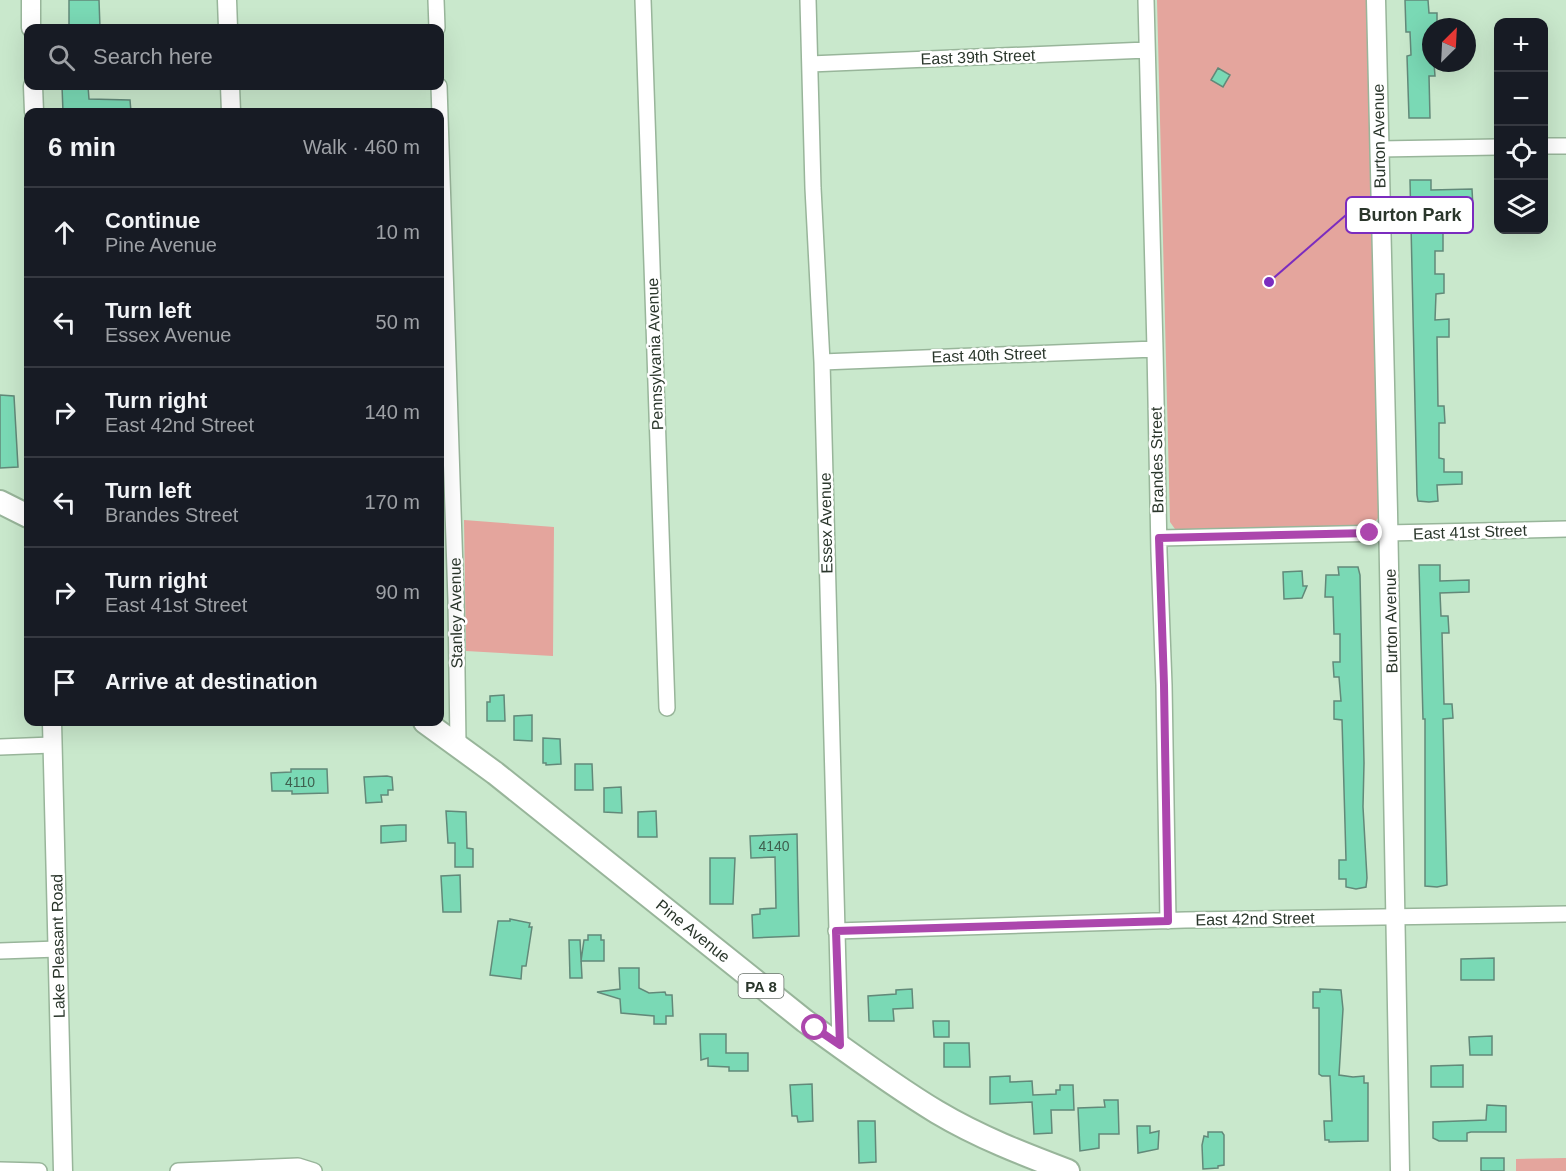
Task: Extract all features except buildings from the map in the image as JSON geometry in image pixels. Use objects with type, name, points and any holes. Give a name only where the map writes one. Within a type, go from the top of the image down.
[{"type":"main road","points":[[0,502],[24,514]]},
{"type":"main road","name":"Pine Avenue","points":[[430,726],[458,744],[805,1020],[840,1045],[938,1113],[1012,1150],[1068,1171]]},
{"type":"street","points":[[31,0],[32,24]]},
{"type":"street","points":[[227,0],[228,24]]},
{"type":"street","points":[[436,0],[437,24]]},
{"type":"street","name":"Pennsylvania Avenue","points":[[644,0],[667,708]]},
{"type":"street","name":"Essex Avenue","points":[[808,0],[816,274],[822,362],[840,1045]]},
{"type":"street","name":"Brandes Street","points":[[1146,0],[1168,921]]},
{"type":"street","name":"Burton Avenue","points":[[1376,0],[1401,1171]]},
{"type":"street","name":"East 39th Street","points":[[810,64],[1147,50]]},
{"type":"street","points":[[33,90],[34,108]]},
{"type":"street","points":[[230,90],[231,108]]},
{"type":"street","name":"Stanley Avenue","points":[[439,90],[440,108]]},
{"type":"street","points":[[1548,146],[1566,146]]},
{"type":"street","points":[[1379,149],[1494,147]]},
{"type":"street","name":"Stanley Avenue","points":[[444,237],[456,601],[458,744]]},
{"type":"street","name":"East 40th Street","points":[[822,362],[1155,349]]},
{"type":"street","name":"East 41st Street","points":[[1159,538],[1566,529]]},
{"type":"street","name":"Lake Pleasant Road","points":[[52,726],[63,1171]]},
{"type":"street","points":[[0,747],[52,745]]},
{"type":"street","name":"East 42nd Street","points":[[836,931],[1168,921],[1566,914]]},
{"type":"street","points":[[0,951],[58,949]]},
{"type":"street","points":[[178,1171],[298,1166],[314,1171]]},
{"type":"street","points":[[0,1170],[39,1171]]},
{"type":"shaded area","points":[[1157,0],[1367,0],[1379,517],[1372,525],[1179,530],[1175,529],[1170,522]]},
{"type":"shaded area","points":[[464,520],[554,527],[553,656],[466,651]]},
{"type":"shaded area","points":[[1566,1158],[1566,1171],[1516,1171],[1516,1159]]},
{"type":"place","name":"Burton Park","points":[[1269,282]]},
{"type":"route","points":[[815,1028],[840,1045],[836,931],[1168,921],[1159,538],[1370,533]]}]
